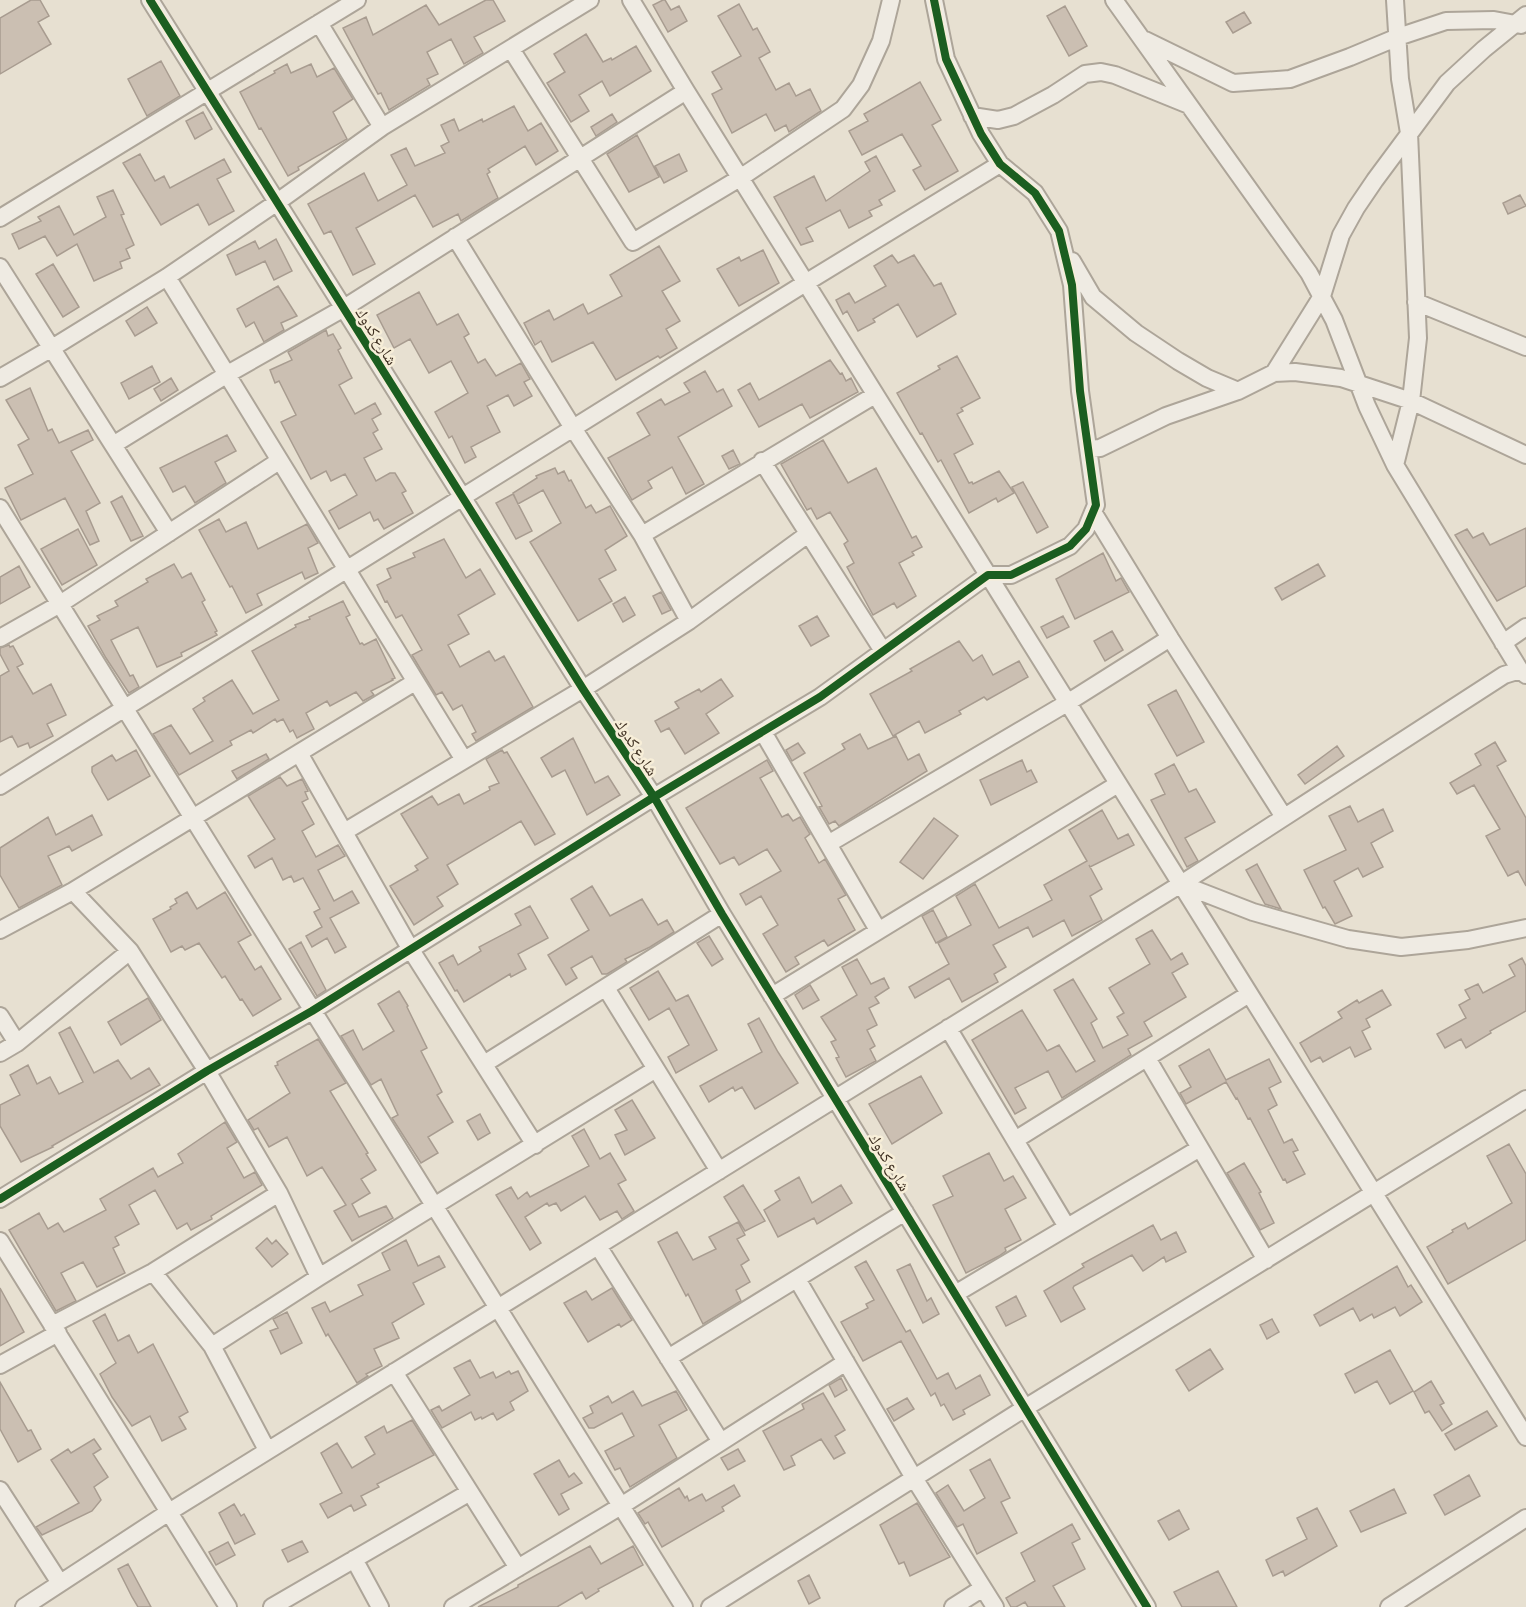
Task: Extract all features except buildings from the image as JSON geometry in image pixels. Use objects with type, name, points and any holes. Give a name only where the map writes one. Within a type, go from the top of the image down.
[{"type":"street","name":"شارع كدوك","points":[[150,0],[583,689],[654,797],[722,914],[1147,1607]]},
{"type":"street","points":[[0,218],[357,0]]},
{"type":"street","points":[[0,378],[167,277],[382,127],[590,0]]},
{"type":"street","points":[[631,0],[1526,1437]]},
{"type":"street","points":[[511,49],[633,242],[740,178],[843,109],[861,85],[877,50],[891,0]]},
{"type":"street","points":[[934,0],[946,59],[981,134],[1000,164],[1035,193],[1059,231],[1072,263],[1093,297],[1136,333],[1178,361],[1207,378],[1238,391]]},
{"type":"street","points":[[24,1607],[267,1450],[1181,884],[1504,675],[1523,672],[1395,465],[1358,385],[1344,344],[1322,296],[1294,251],[1115,2]]},
{"type":"street","points":[[1395,465],[1411,401],[1418,338],[1408,133],[1400,79],[1397,2]]},
{"type":"street","points":[[1141,38],[1233,83],[1290,79],[1446,21],[1522,22]]},
{"type":"street","points":[[1274,373],[1322,296],[1341,235],[1362,199],[1408,133],[1447,83],[1522,22]]},
{"type":"street","points":[[319,23],[382,127]]},
{"type":"street","points":[[972,116],[998,120],[1014,116],[1085,74],[1101,72],[1115,75],[1190,105]]},
{"type":"street","points":[[113,445],[226,375],[344,308],[686,91]]},
{"type":"street","points":[[0,786],[1000,164]]},
{"type":"street","points":[[0,1199],[207,1071],[312,1011],[654,797],[820,697],[988,574],[1011,575],[1070,546],[1086,529],[1096,505],[1080,391],[1072,285],[1059,231]]},
{"type":"street","points":[[455,237],[642,535],[689,621]]},
{"type":"street","points":[[0,267],[169,533]]},
{"type":"street","points":[[167,277],[464,760]]},
{"type":"street","points":[[1416,302],[1526,347]]},
{"type":"street","points":[[1089,449],[1100,448],[1166,416],[1238,391],[1274,373],[1295,372],[1341,378],[1411,401],[1526,455]]},
{"type":"street","points":[[642,535],[875,395]]},
{"type":"street","points":[[0,638],[60,604],[279,461]]},
{"type":"street","points":[[762,461],[883,651]]},
{"type":"street","points":[[0,508],[684,1607]]},
{"type":"street","points":[[1093,512],[1284,817]]},
{"type":"street","points":[[344,832],[583,689],[689,621],[808,534]]},
{"type":"street","points":[[1503,643],[1526,627]]},
{"type":"street","points":[[828,844],[1170,638]]},
{"type":"street","points":[[0,930],[73,891],[415,682]]},
{"type":"street","points":[[763,732],[878,930]]},
{"type":"street","points":[[299,753],[411,950],[535,1145]]},
{"type":"street","points":[[772,996],[1118,784]]},
{"type":"street","points":[[1181,884],[1253,912],[1348,939],[1401,947],[1468,940],[1526,928]]},
{"type":"street","points":[[73,891],[130,951],[207,1071],[279,1192],[319,1277]]},
{"type":"street","points":[[484,1064],[722,914]]},
{"type":"street","points":[[0,1053],[17,1043],[130,951]]},
{"type":"street","points":[[606,988],[719,1171]]},
{"type":"street","points":[[1015,1140],[1249,994]]},
{"type":"street","points":[[0,1016],[17,1043]]},
{"type":"street","points":[[948,1028],[1067,1227]]},
{"type":"street","points":[[1147,1058],[1266,1260]]},
{"type":"street","points":[[212,1347],[319,1277],[656,1069]]},
{"type":"street","points":[[710,1607],[1025,1408],[1526,1099]]},
{"type":"street","points":[[955,1294],[1200,1148]]},
{"type":"street","points":[[0,1365],[279,1192]]},
{"type":"street","points":[[668,1358],[905,1212]]},
{"type":"street","points":[[0,1240],[228,1607]]},
{"type":"street","points":[[598,1246],[721,1442]]},
{"type":"street","points":[[153,1272],[212,1347],[267,1450]]},
{"type":"street","points":[[797,1279],[914,1478],[995,1607]]},
{"type":"street","points":[[453,1607],[621,1506],[846,1362]]},
{"type":"street","points":[[393,1372],[518,1568]]},
{"type":"street","points":[[0,1490],[60,1583]]},
{"type":"street","points":[[272,1607],[470,1492]]},
{"type":"street","points":[[1389,1607],[1526,1518]]},
{"type":"street","points":[[354,1559],[380,1607]]},
{"type":"street","points":[[953,1607],[983,1588]]},
{"type":"cycle path","points":[[150,0],[583,689],[654,797],[722,914],[1147,1607]]},
{"type":"cycle path","points":[[0,1199],[207,1071],[312,1011],[654,797],[820,697],[988,575],[1011,575],[1070,546],[1086,529],[1096,505],[1080,391],[1072,285],[1059,231],[1035,193],[1000,164],[981,134],[946,59],[934,0]]}]
